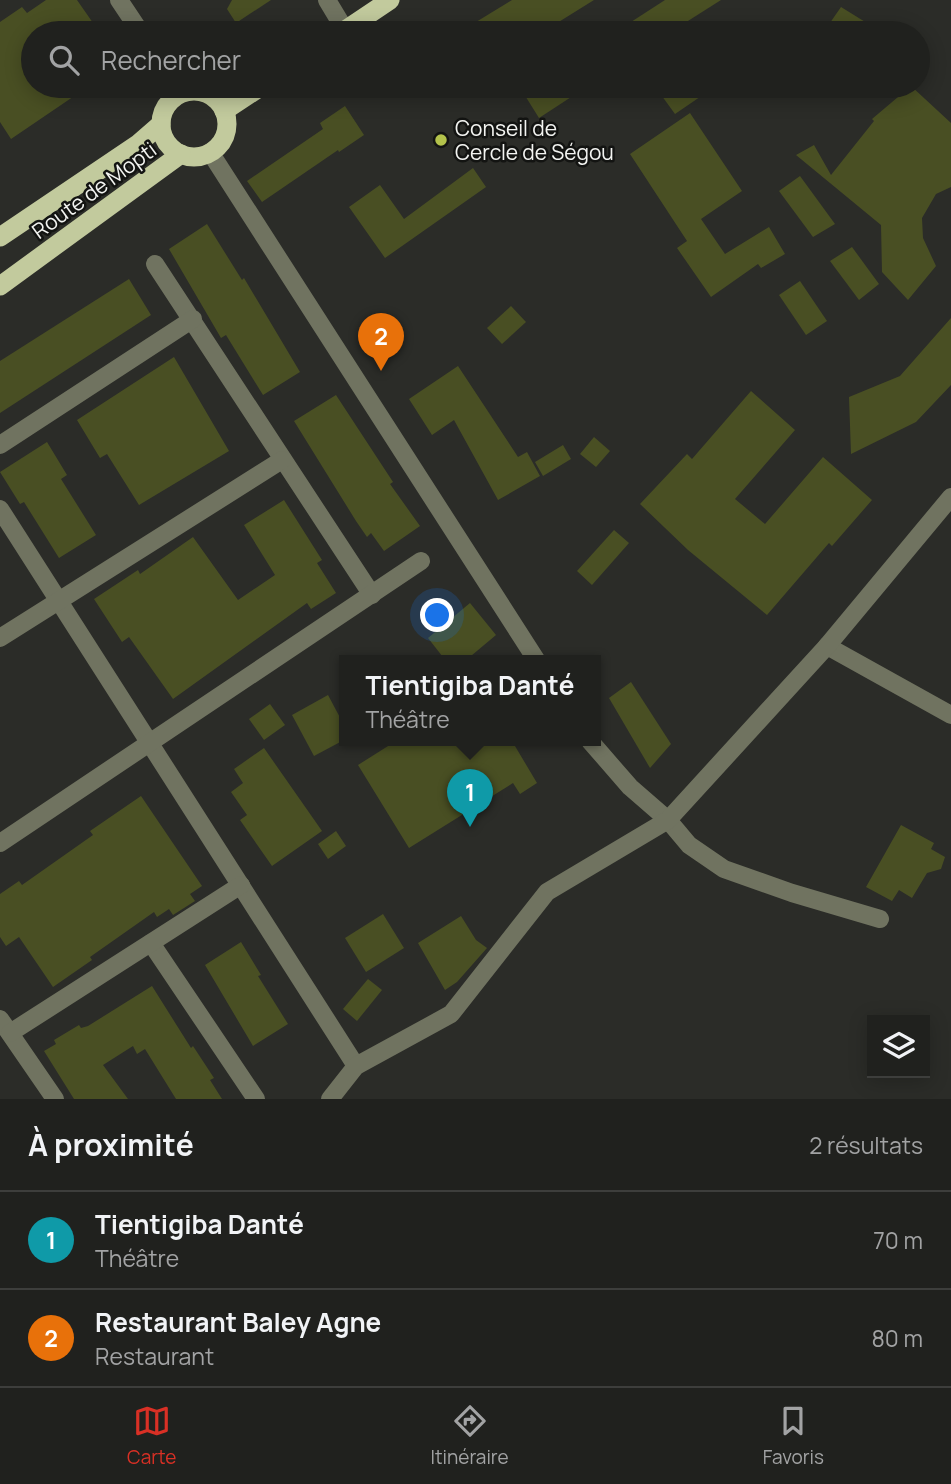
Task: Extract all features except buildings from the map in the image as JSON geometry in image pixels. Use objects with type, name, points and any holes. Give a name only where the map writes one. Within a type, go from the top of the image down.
[{"type":"highway","points":[[359,21],[390,0]]},
{"type":"highway","points":[[172,98],[163,111],[163,136],[170,147],[181,154],[191,156],[210,152],[225,134],[227,122],[224,111],[214,98]]},
{"type":"highway","points":[[224,111],[244,98]]},
{"type":"highway","name":"Route de Mopti","points":[[0,237],[138,144],[161,124]]},
{"type":"highway","name":"Route de Mopti","points":[[0,286],[181,154]]},
{"type":"street","points":[[119,0],[133,21]]},
{"type":"street","points":[[327,0],[338,21]]},
{"type":"street","points":[[210,152],[533,655]]},
{"type":"street","points":[[155,264],[372,595]]},
{"type":"street","points":[[0,445],[193,319]]},
{"type":"street","points":[[0,638],[282,460]]},
{"type":"street","points":[[330,1099],[356,1066],[451,1014],[547,892],[668,820],[827,646],[951,497]]},
{"type":"street","points":[[0,509],[356,1066]]},
{"type":"street","points":[[0,843],[421,561]]},
{"type":"street","points":[[827,646],[951,715]]},
{"type":"street","points":[[594,746],[630,787],[668,820],[689,845],[724,869],[880,919]]},
{"type":"street","points":[[55,1099],[5,1026],[151,943],[241,885]]},
{"type":"street","points":[[151,943],[256,1099]]},
{"type":"place","name":"Conseil de Cercle de Ségou","points":[[441,140]]},
{"type":"place","name":"Restaurant Baley Agne","points":[[381,371]]},
{"type":"place","name":"Tientigiba Danté","points":[[470,827]]}]
